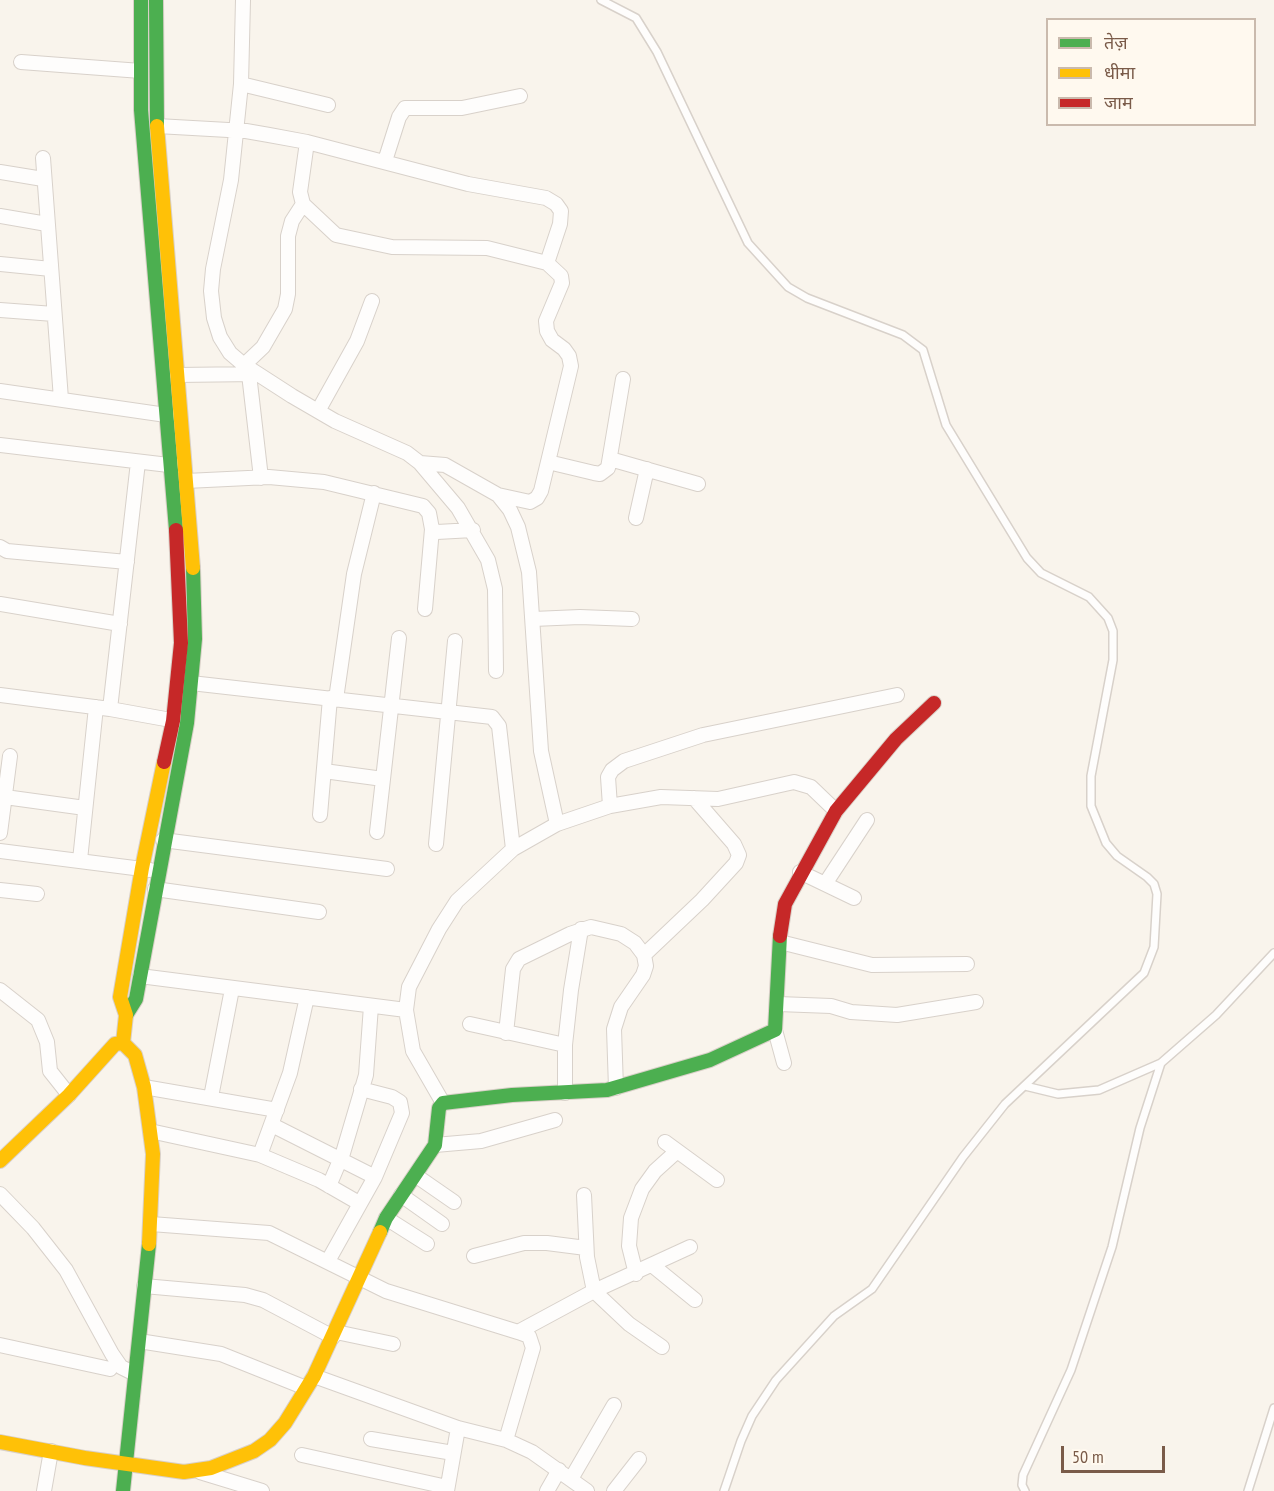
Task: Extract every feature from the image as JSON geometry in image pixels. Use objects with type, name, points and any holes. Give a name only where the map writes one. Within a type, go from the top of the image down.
[{"type":"street","points":[[126,1015],[136,999],[164,840],[180,722],[181,594],[141,111],[141,0]]},
{"type":"street","points":[[123,1043],[126,1015],[120,997],[142,868],[191,683],[195,602],[157,126],[156,0]]},
{"type":"street","points":[[243,0],[241,84],[231,180],[213,268],[213,318],[220,337],[231,353],[250,371],[318,411],[407,453],[420,462],[472,530],[488,560],[495,589],[496,670]]},
{"type":"street","points":[[21,62],[141,71]]},
{"type":"street","points":[[241,84],[328,105]]},
{"type":"street","points":[[385,161],[399,117],[405,108],[462,108],[520,96]]},
{"type":"street","points":[[157,126],[235,130],[308,142],[468,184],[546,198],[556,204],[561,211],[560,224],[547,263]]},
{"type":"street","points":[[308,142],[300,192],[303,204],[327,229],[352,239],[392,247],[487,248],[547,263],[556,268],[561,276],[562,283],[546,321],[547,331],[552,340],[569,356],[571,366],[537,498],[521,501],[498,495],[445,465],[420,462]]},
{"type":"street","points":[[43,158],[61,399]]},
{"type":"street","points":[[0,172],[43,179]]},
{"type":"street","points":[[261,478],[250,371],[285,309],[288,294],[288,236],[292,220],[303,204]]},
{"type":"street","points":[[0,216],[47,224]]},
{"type":"street","points":[[0,264],[51,269]]},
{"type":"street","points":[[318,411],[357,340],[372,301]]},
{"type":"street","points":[[0,310],[54,314]]},
{"type":"street","points":[[177,375],[250,371]]},
{"type":"street","points":[[548,462],[600,474],[608,468],[623,379]]},
{"type":"street","points":[[0,391],[180,416]]},
{"type":"street","points":[[0,445],[185,466]]},
{"type":"street","points":[[610,459],[698,484]]},
{"type":"street","points":[[80,860],[86,808],[120,624],[138,462]]},
{"type":"street","points":[[636,518],[647,469]]},
{"type":"street","points":[[186,481],[261,478],[324,482],[423,506],[429,513],[432,529],[425,609]]},
{"type":"street","points":[[320,815],[333,698],[354,574],[374,493]]},
{"type":"street","points":[[498,495],[510,510],[524,548],[529,572],[541,751],[557,824]]},
{"type":"street","points":[[432,529],[442,532],[472,530]]},
{"type":"street","points":[[0,547],[7,551],[127,562]]},
{"type":"street","points":[[0,604],[120,624]]},
{"type":"street","points":[[533,619],[580,617],[632,619]]},
{"type":"street","points":[[377,832],[399,638]]},
{"type":"street","points":[[436,844],[455,641]]},
{"type":"street","points":[[191,683],[492,717],[496,720],[513,849]]},
{"type":"street","points":[[0,695],[103,708],[180,722]]},
{"type":"street","points":[[610,806],[608,777],[612,770],[624,761],[703,735],[897,695]]},
{"type":"street","points":[[784,1063],[774,1030],[785,904],[800,872],[836,811],[896,739],[934,703]]},
{"type":"street","points":[[0,833],[10,756]]},
{"type":"street","points":[[324,771],[383,779]]},
{"type":"street","points":[[443,1103],[413,1050],[406,1010],[409,987],[439,929],[457,902],[513,849],[557,824],[610,806],[661,797],[718,799],[803,782],[836,811]]},
{"type":"street","points":[[5,797],[86,808]]},
{"type":"street","points":[[644,955],[702,900],[736,863],[739,855],[734,844],[694,798]]},
{"type":"street","points":[[825,884],[867,820]]},
{"type":"street","points":[[164,840],[387,869]]},
{"type":"street","points":[[0,851],[158,871]]},
{"type":"street","points":[[800,872],[854,898]]},
{"type":"street","points":[[154,889],[319,912]]},
{"type":"street","points":[[0,890],[37,894]]},
{"type":"street","points":[[506,1033],[515,964],[581,929],[591,927],[621,934],[635,943],[644,955],[643,975],[621,1007],[614,1029],[616,1088]]},
{"type":"street","points":[[565,1093],[565,1045],[581,929]]},
{"type":"street","points":[[780,942],[872,964],[967,964]]},
{"type":"street","points":[[140,976],[406,1010]]},
{"type":"street","points":[[211,1097],[232,989]]},
{"type":"street","points":[[0,990],[38,1020],[47,1042],[50,1071],[69,1095]]},
{"type":"street","points":[[260,1155],[290,1073],[307,997]]},
{"type":"street","points":[[778,1004],[831,1006],[851,1012],[897,1015],[976,1002]]},
{"type":"street","points":[[328,1186],[340,1159],[369,1059],[371,1006]]},
{"type":"street","points":[[470,1024],[565,1045]]},
{"type":"street","points":[[0,1442],[184,1472],[198,1471],[254,1451],[270,1440],[285,1423],[314,1376],[386,1218],[435,1145],[439,1108],[443,1103],[512,1095],[616,1088],[710,1060],[774,1030]]},
{"type":"street","points":[[0,1161],[69,1095],[109,1050],[116,1044],[123,1043]]},
{"type":"street","points":[[123,1043],[135,1055],[144,1088],[153,1154],[151,1224],[123,1491]]},
{"type":"street","points":[[144,1088],[211,1097],[277,1110]]},
{"type":"street","points":[[328,1262],[375,1177],[397,1128],[402,1107],[392,1097],[361,1089]]},
{"type":"street","points":[[435,1145],[481,1141],[555,1120]]},
{"type":"street","points":[[272,1125],[375,1177]]},
{"type":"street","points":[[150,1131],[260,1155],[359,1203]]},
{"type":"street","points":[[636,1274],[629,1246],[631,1218],[642,1190],[670,1147],[717,1180]]},
{"type":"street","points":[[415,1175],[454,1202]]},
{"type":"street","points":[[0,1194],[33,1228],[66,1269],[112,1354],[121,1366],[135,1374]]},
{"type":"street","points":[[401,1195],[442,1224]]},
{"type":"street","points":[[584,1195],[586,1248],[594,1291],[629,1324],[662,1347]]},
{"type":"street","points":[[386,1218],[427,1244]]},
{"type":"street","points":[[151,1224],[269,1233],[386,1291],[529,1336],[533,1348],[506,1440]]},
{"type":"street","points":[[474,1256],[524,1243],[586,1248]]},
{"type":"street","points":[[518,1332],[594,1291],[636,1274],[690,1247]]},
{"type":"street","points":[[652,1265],[695,1300]]},
{"type":"street","points":[[144,1286],[245,1295],[263,1300],[334,1335],[393,1344]]},
{"type":"street","points":[[139,1341],[221,1354],[306,1388]]},
{"type":"street","points":[[0,1345],[110,1369]]},
{"type":"street","points":[[314,1376],[458,1428],[506,1440],[559,1470],[587,1491]]},
{"type":"street","points":[[571,1479],[614,1405]]},
{"type":"street","points":[[302,1455],[447,1489],[458,1428]]},
{"type":"street","points":[[371,1439],[453,1453]]},
{"type":"street","points":[[44,1491],[51,1451]]},
{"type":"street","points":[[615,1491],[639,1459]]},
{"type":"street","points":[[547,1491],[559,1470]]},
{"type":"street","points":[[198,1471],[262,1491]]},
{"type":"lane","points":[[601,0],[636,18],[657,52],[748,243],[788,287],[807,298],[903,334],[923,350],[946,425],[1027,558],[1041,573],[1089,597],[1108,618],[1113,631],[1113,660],[1093,763],[1091,806],[1106,843],[1118,856],[1154,884],[1158,911],[1152,959],[1144,973],[1025,1086],[983,1130],[872,1289],[834,1316],[776,1380],[734,1455],[724,1491]]},
{"type":"lane","points":[[1025,1086],[1058,1094],[1099,1090],[1161,1063],[1216,1016],[1274,953]]},
{"type":"lane","points":[[1025,1491],[1022,1485],[1023,1475],[1071,1370],[1112,1247],[1140,1128],[1161,1063]]},
{"type":"lane","points":[[1248,1491],[1274,1408]]},
{"type":"traffic: fast","points":[[141,0],[141,110],[176,530]]},
{"type":"traffic: fast","points":[[156,0],[157,126]]},
{"type":"traffic: fast","points":[[126,1015],[136,999],[187,723],[195,639],[193,568]]},
{"type":"traffic: fast","points":[[380,1232],[386,1218],[435,1145],[439,1108],[443,1103],[512,1095],[607,1090],[710,1060],[775,1030],[780,936]]},
{"type":"traffic: fast","points":[[123,1491],[149,1244]]},
{"type":"traffic: slow","points":[[157,126],[193,568]]},
{"type":"traffic: slow","points":[[123,1043],[126,1015],[120,997],[142,868],[164,762]]},
{"type":"traffic: slow","points":[[0,1161],[69,1095],[115,1044],[123,1043],[135,1055],[144,1087],[153,1154],[149,1244]]},
{"type":"traffic: slow","points":[[0,1442],[85,1458],[184,1472],[211,1468],[254,1451],[270,1440],[285,1423],[314,1376],[380,1232]]},
{"type":"traffic: jam","points":[[164,762],[173,721],[181,643],[176,530]]},
{"type":"traffic: jam","points":[[780,936],[785,904],[836,811],[896,739],[934,703]]}]
